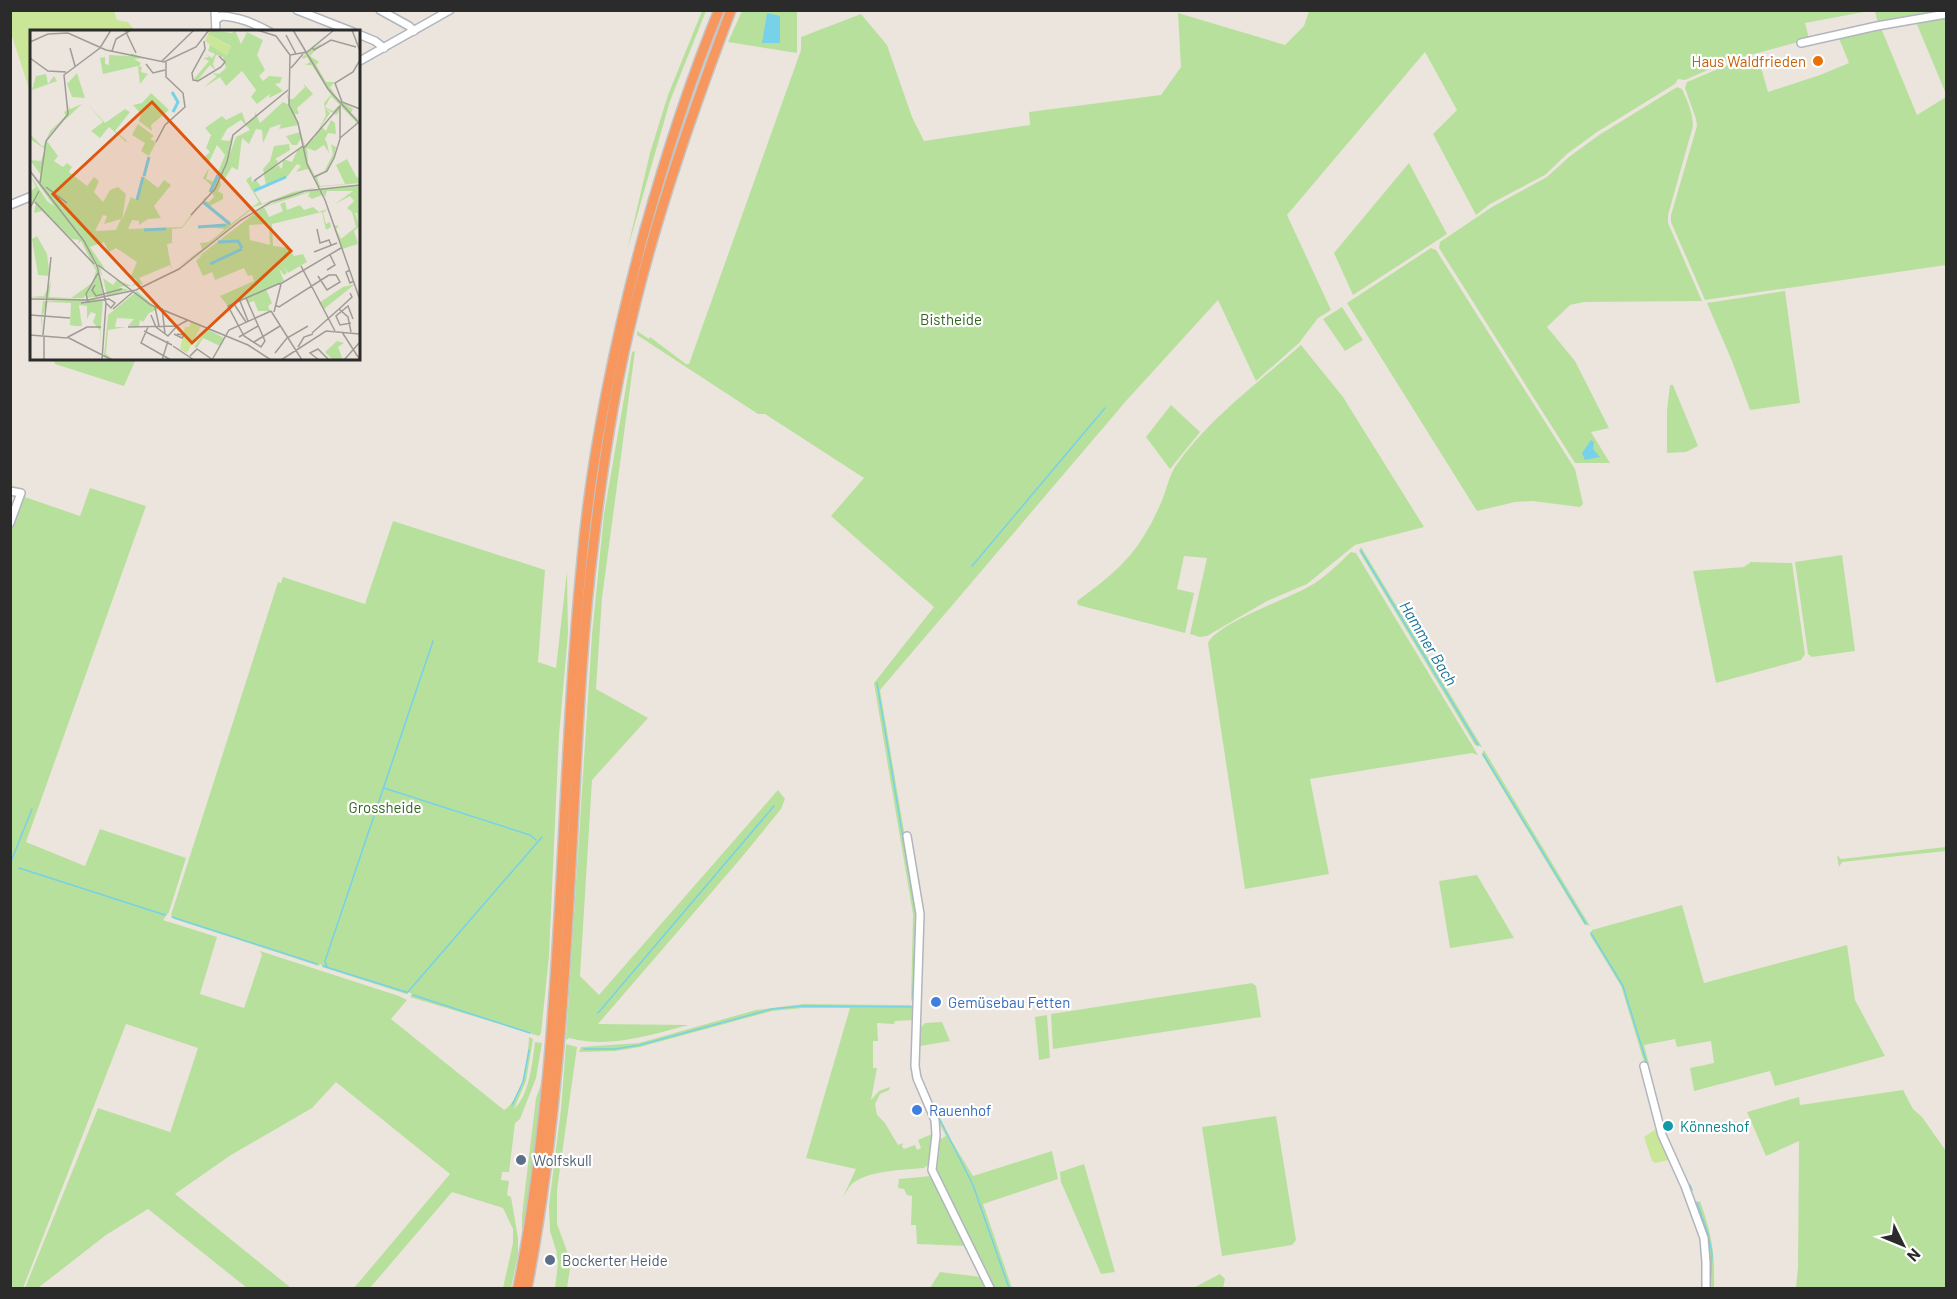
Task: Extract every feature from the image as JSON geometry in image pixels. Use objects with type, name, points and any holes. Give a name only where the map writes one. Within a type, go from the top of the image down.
[{"type":"highway","points":[[518,1288],[532,1208],[547,1077],[561,881],[572,675],[591,486],[606,395],[628,291],[667,151],[719,10]]},
{"type":"highway","points":[[527,1288],[541,1208],[556,1078],[570,883],[581,678],[593,543],[605,455],[615,396],[643,275],[695,104],[731,10]]},
{"type":"street","points":[[215,10],[216,30]]},
{"type":"street","points":[[297,10],[348,30]]},
{"type":"street","points":[[380,10],[414,31]]},
{"type":"street","points":[[360,61],[414,31],[437,13],[450,10]]},
{"type":"street","points":[[1801,43],[1877,26],[1947,14]]},
{"type":"street","points":[[216,20],[221,16],[234,17],[244,19],[266,30]]},
{"type":"street","points":[[360,35],[375,40],[384,48]]},
{"type":"street","points":[[10,205],[30,197]]},
{"type":"street","points":[[10,490],[21,493],[10,523]]},
{"type":"street","points":[[907,836],[920,914],[915,1066],[917,1078],[935,1120],[936,1135],[932,1170],[990,1288]]},
{"type":"street","points":[[1644,1066],[1662,1135],[1685,1186],[1704,1238],[1706,1288]]},
{"type":"green space","points":[[1946,10],[1878,24],[1875,11]]},
{"type":"green space","points":[[10,11],[114,11],[117,20],[128,22],[134,30],[30,30],[30,92],[11,33]]},
{"type":"green space","points":[[702,11],[706,11],[670,101],[627,251],[650,153],[668,95]]},
{"type":"green space","points":[[742,11],[797,11],[797,53],[728,42]]},
{"type":"green space","name":"Bistheide","points":[[1309,11],[1869,11],[1805,23],[1809,39],[1728,61],[1685,80],[1678,79],[1675,84],[1597,132],[1567,154],[1545,175],[1490,204],[1476,215],[1433,134],[1457,110],[1425,52],[1287,215],[1331,310],[1318,318],[1299,343],[1256,381],[1218,300],[1126,401],[880,690],[918,914],[915,997],[911,1001],[913,914],[874,683],[934,607],[831,516],[864,478],[765,414],[758,414],[637,335],[637,331],[649,339],[650,337],[689,364],[801,50],[801,37],[861,14],[887,45],[912,117],[924,141],[1030,125],[1029,112],[1161,95],[1181,67],[1178,13],[1285,45],[1304,26]]},
{"type":"green space","points":[[1946,17],[1946,94],[1916,22]]},
{"type":"green space","points":[[1881,28],[1917,115],[1946,97],[1946,265],[1705,300],[1671,222],[1671,215],[1697,126],[1685,88],[1687,82],[1730,64],[1758,57],[1768,92],[1849,63],[1838,36]]},
{"type":"green space","points":[[1677,87],[1682,89],[1686,98],[1693,126],[1668,215],[1668,223],[1702,301],[1584,302],[1570,305],[1547,327],[1575,361],[1609,428],[1591,432],[1610,463],[1575,463],[1439,248],[1440,242],[1492,207],[1547,177],[1599,135]]},
{"type":"green space","points":[[1409,163],[1447,234],[1353,295],[1334,253]]},
{"type":"green space","points":[[1431,248],[1436,250],[1575,469],[1583,504],[1580,507],[1532,501],[1515,502],[1477,511],[1347,303]]},
{"type":"green space","points":[[1785,291],[1800,403],[1750,410],[1707,303]]},
{"type":"green space","points":[[1342,307],[1363,340],[1345,351],[1323,319]]},
{"type":"green space","points":[[1301,345],[1343,397],[1424,527],[1355,545],[1307,584],[1267,601],[1207,636],[1200,637],[1190,634],[1207,558],[1184,556],[1177,589],[1194,593],[1185,633],[1078,605],[1077,601],[1105,580],[1135,549],[1152,522],[1175,467],[1202,433],[1234,402]]},
{"type":"green space","points":[[635,351],[602,598],[596,689],[648,718],[592,780],[580,976],[599,995],[778,790],[785,799],[781,809],[742,857],[598,1024],[689,1025],[614,1041],[584,1041],[569,1038],[566,1040],[592,634],[604,514],[632,352]]},
{"type":"green space","points":[[54,360],[136,360],[124,386],[55,364]]},
{"type":"green space","points":[[1670,385],[1673,385],[1698,446],[1686,452],[1667,453],[1667,410]]},
{"type":"green space","points":[[1171,405],[1200,432],[1170,469],[1146,437]]},
{"type":"green space","points":[[90,488],[146,506],[26,842],[85,866],[100,829],[186,858],[169,912],[163,920],[217,937],[200,994],[244,1008],[262,955],[260,951],[399,996],[407,1000],[391,1019],[504,1110],[516,1097],[520,1088],[526,1066],[529,1037],[533,1039],[526,1081],[514,1109],[527,1087],[535,1042],[542,1043],[536,1078],[520,1119],[515,1123],[509,1172],[502,1172],[501,1180],[509,1181],[507,1195],[511,1197],[518,1238],[518,1254],[511,1288],[503,1288],[513,1243],[513,1229],[503,1208],[452,1192],[370,1288],[354,1288],[450,1174],[336,1082],[312,1108],[231,1155],[175,1194],[291,1288],[247,1288],[148,1209],[106,1235],[38,1288],[25,1288],[98,1108],[170,1132],[171,1130],[198,1048],[126,1024],[23,1288],[11,1288],[11,530],[22,496],[80,516]]},
{"type":"green space","name":"Grossheide","points":[[393,521],[545,570],[538,662],[556,668],[567,571],[568,634],[559,735],[549,956],[539,1036],[410,997],[412,994],[408,992],[406,994],[322,967],[320,964],[319,966],[174,919],[171,915],[278,582],[281,583],[283,577],[365,604]]},
{"type":"green space","points":[[1361,547],[1482,747],[1475,745],[1359,551]]},
{"type":"green space","points":[[1351,552],[1356,553],[1478,755],[1472,753],[1310,779],[1329,874],[1245,889],[1208,643],[1224,628],[1238,620],[1314,584]]},
{"type":"green space","points":[[1842,555],[1855,651],[1812,657],[1808,654],[1795,562]]},
{"type":"green space","points":[[1751,562],[1792,563],[1805,654],[1801,660],[1716,683],[1693,571],[1744,567]]},
{"type":"green space","points":[[1484,750],[1590,926],[1584,924],[1482,755]]},
{"type":"green space","points":[[1946,847],[1946,851],[1842,862],[1839,867],[1837,855],[1841,859]]},
{"type":"green space","points":[[1477,875],[1514,938],[1450,948],[1439,881]]},
{"type":"green space","points":[[1682,905],[1704,983],[1847,945],[1855,1000],[1885,1056],[1775,1086],[1770,1071],[1694,1091],[1690,1068],[1714,1063],[1711,1041],[1677,1047],[1675,1039],[1644,1045],[1649,1064],[1645,1065],[1621,986],[1590,935],[1592,930]]},
{"type":"green space","points":[[1252,983],[1256,986],[1261,1017],[1053,1049],[1051,1014]]},
{"type":"green space","points":[[803,1004],[911,1005],[915,1009],[914,1020],[895,1021],[894,1024],[877,1023],[878,1041],[873,1041],[873,1068],[877,1068],[871,1100],[879,1091],[890,1087],[889,1090],[880,1094],[875,1104],[877,1115],[885,1123],[898,1145],[903,1143],[904,1149],[915,1145],[917,1150],[921,1148],[918,1140],[932,1134],[929,1164],[924,1168],[866,1176],[851,1185],[843,1197],[856,1169],[806,1158],[850,1008],[803,1008],[772,1011],[640,1047],[615,1051],[579,1052],[581,1047],[639,1043],[756,1010]]},
{"type":"green space","points":[[1047,1015],[1050,1058],[1039,1060],[1035,1017]]},
{"type":"green space","points":[[942,1022],[950,1041],[920,1046],[920,1074],[948,1135],[973,1176],[1052,1151],[1058,1179],[983,1204],[1012,1288],[992,1288],[937,1174],[935,1164],[937,1141],[946,1136],[917,1071],[920,1028],[925,1023]]},
{"type":"green space","points":[[566,1044],[577,1047],[557,1190],[557,1224],[571,1262],[567,1288],[555,1288],[558,1263],[550,1231],[549,1205],[561,1109]]},
{"type":"green space","points":[[542,1082],[540,1120],[525,1235],[522,1215],[536,1098]]},
{"type":"green space","points":[[1903,1090],[1913,1109],[1922,1117],[1946,1151],[1946,1288],[1796,1288],[1799,1141],[1766,1156],[1747,1112],[1799,1097],[1800,1105]]},
{"type":"green space","points":[[1276,1116],[1296,1240],[1292,1245],[1222,1256],[1202,1127]]},
{"type":"green space","points":[[1656,1129],[1669,1160],[1655,1163],[1652,1161],[1644,1137]]},
{"type":"green space","points":[[1084,1164],[1115,1272],[1101,1274],[1061,1182],[1060,1172]]},
{"type":"green space","points":[[931,1176],[957,1223],[988,1288],[930,1288],[940,1272],[981,1277],[967,1246],[917,1244],[916,1225],[911,1225],[912,1196],[907,1195],[904,1189],[898,1188],[899,1179]]},
{"type":"green space","points":[[1700,1201],[1712,1244],[1714,1288],[1708,1288],[1707,1246],[1696,1204]]},
{"type":"green space","points":[[1220,1274],[1225,1279],[1223,1288],[1193,1288]]},
{"type":"water","points":[[767,13],[780,16],[780,43],[762,43]]},
{"type":"water","points":[[1591,440],[1594,442],[1593,449],[1600,457],[1585,460],[1582,453]]},
{"type":"waterway","points":[[972,566],[1105,408]]},
{"type":"waterway","name":"Hammer Bach","points":[[1361,551],[1478,745]]},
{"type":"waterway","points":[[327,967],[325,961],[433,641]]},
{"type":"waterway","points":[[877,683],[916,915],[913,997]]},
{"type":"waterway","name":"Hammer Bach","points":[[1483,754],[1586,924]]},
{"type":"waterway","points":[[384,788],[530,835],[536,840]]},
{"type":"waterway","points":[[598,1013],[774,806]]},
{"type":"waterway","points":[[10,864],[32,809]]},
{"type":"waterway","points":[[407,993],[542,837]]},
{"type":"waterway","points":[[19,868],[165,915]]},
{"type":"waterway","points":[[172,917],[317,964]]},
{"type":"waterway","name":"Hammer Bach","points":[[1591,933],[1623,986],[1647,1064]]},
{"type":"waterway","points":[[323,966],[406,992]]},
{"type":"waterway","points":[[413,995],[530,1033]]},
{"type":"waterway","points":[[584,1049],[615,1049],[640,1045],[772,1009],[803,1006],[913,1007]]},
{"type":"waterway","points":[[919,1046],[920,1029]]},
{"type":"waterway","points":[[512,1105],[523,1082],[529,1050]]},
{"type":"waterway","points":[[927,1094],[973,1185],[1009,1288]]},
{"type":"waterway","name":"Hammer Bach","points":[[1690,1185],[1692,1190]]},
{"type":"waterway","name":"Hammer Bach","points":[[1697,1202],[1712,1254],[1710,1288]]},
{"type":"place","name":"Haus Waldfrieden","points":[[1818,61]]},
{"type":"place","name":"Gemüsebau Fetten","points":[[936,1002]]},
{"type":"place","name":"Rauenhof","points":[[917,1110]]},
{"type":"place","name":"Könneshof","points":[[1668,1126]]},
{"type":"place","name":"Wolfskull","points":[[521,1160]]},
{"type":"place","name":"Bockerter Heide","points":[[550,1260]]}]
